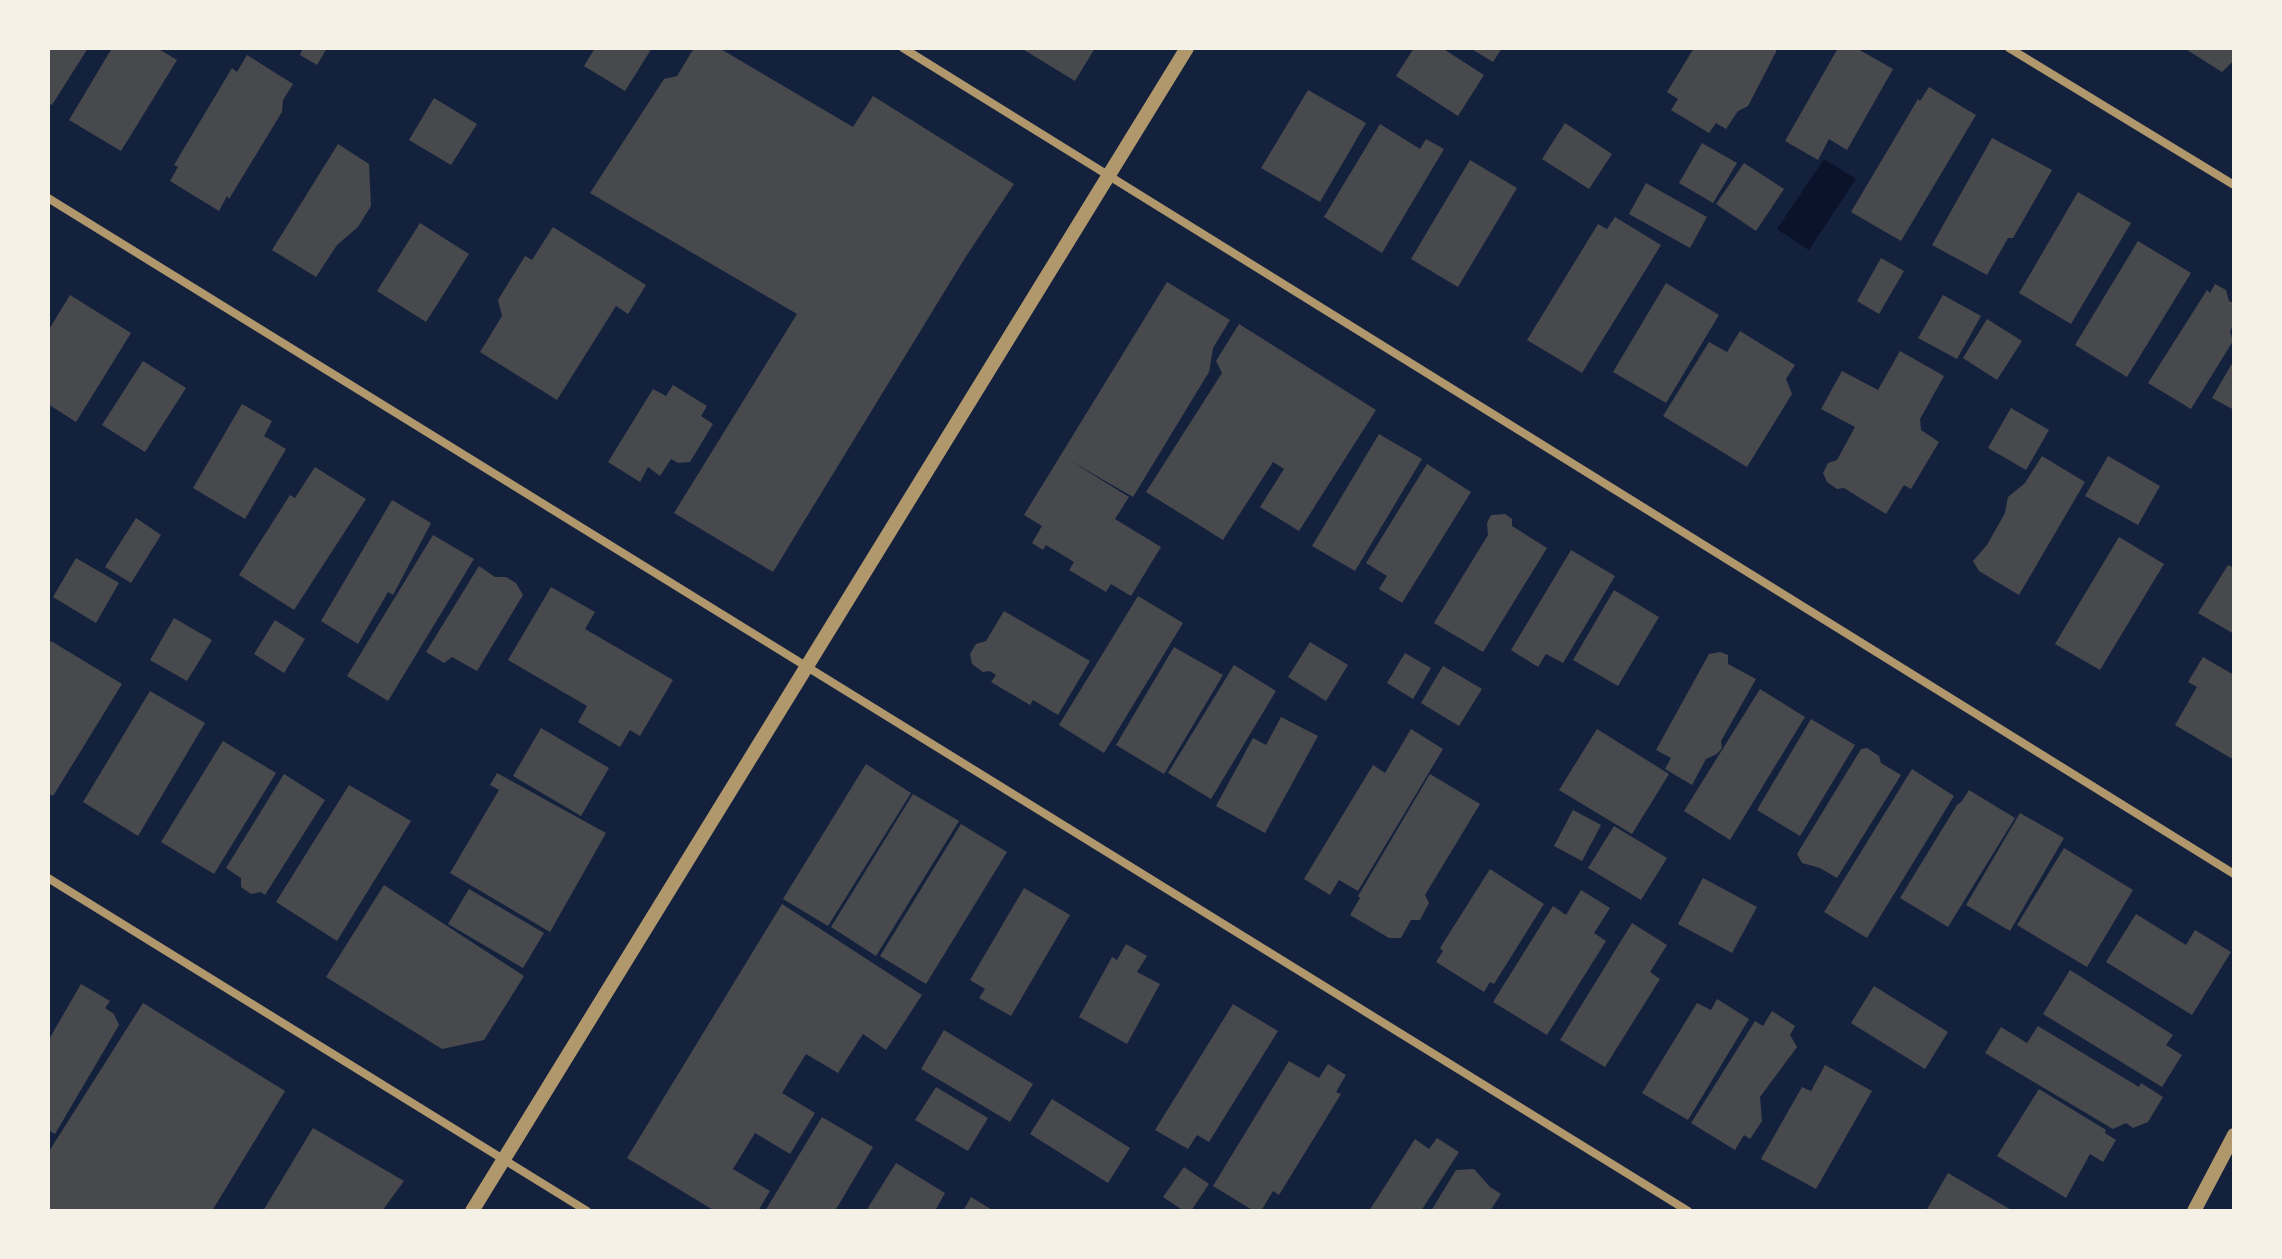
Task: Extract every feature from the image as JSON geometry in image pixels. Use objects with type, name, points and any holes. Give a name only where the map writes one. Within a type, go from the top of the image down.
[{"type":"street","points":[[903,48],[2234,874]]},
{"type":"street","points":[[472,1211],[1187,48]]},
{"type":"street","points":[[2009,48],[2234,185]]},
{"type":"street","points":[[48,198],[1688,1211]]},
{"type":"street","points":[[48,878],[587,1211]]},
{"type":"street","points":[[2194,1211],[2234,1135]]},
{"type":"water","points":[[1824,159],[1856,179],[1809,250],[1777,229]]},
{"type":"building","points":[[48,48],[88,48],[52,105],[48,103]]},
{"type":"building","points":[[112,48],[157,48],[177,60],[121,151],[69,120]]},
{"type":"building","points":[[303,48],[327,48],[317,65],[300,55]]},
{"type":"building","points":[[595,48],[652,48],[625,91],[584,66]]},
{"type":"building","points":[[694,48],[719,48],[853,127],[873,96],[1014,184],[965,258],[773,572],[674,513],[797,314],[590,193],[664,79],[677,76]]},
{"type":"building","points":[[1021,48],[1095,48],[1075,81]]},
{"type":"building","points":[[1414,48],[1442,48],[1484,75],[1458,116],[1396,76]]},
{"type":"building","points":[[1470,48],[1502,48],[1493,62]]},
{"type":"building","points":[[1694,48],[1776,48],[1748,106],[1738,111],[1726,129],[1716,123],[1709,133],[1671,110],[1678,99],[1667,92]]},
{"type":"building","points":[[1838,48],[1856,48],[1893,69],[1847,150],[1829,139],[1818,160],[1785,141]]},
{"type":"building","points":[[2184,48],[2234,48],[2234,60],[2222,72]]},
{"type":"building","points":[[247,55],[293,84],[283,100],[282,112],[219,211],[170,181],[178,167],[174,165],[232,68],[237,72]]},
{"type":"building","points":[[1929,87],[1976,115],[1901,241],[1851,212],[1918,99],[1920,101]]},
{"type":"building","points":[[1308,90],[1366,123],[1320,202],[1261,168]]},
{"type":"building","points":[[434,98],[477,124],[451,165],[409,140]]},
{"type":"building","points":[[1565,123],[1612,154],[1589,189],[1542,159]]},
{"type":"building","points":[[1380,124],[1420,149],[1426,139],[1444,149],[1382,253],[1324,217]]},
{"type":"building","points":[[1992,138],[2052,170],[2013,238],[2008,238],[1987,275],[1932,245]]},
{"type":"building","points":[[1702,143],[1737,163],[1713,203],[1679,183]]},
{"type":"building","points":[[338,144],[369,164],[371,206],[358,227],[337,245],[316,277],[272,250]]},
{"type":"building","points":[[1470,160],[1517,188],[1458,287],[1411,259]]},
{"type":"building","points":[[1744,163],[1784,189],[1756,231],[1716,204]]},
{"type":"building","points":[[1646,183],[1707,217],[1690,248],[1629,214]]},
{"type":"building","points":[[2078,192],[2131,223],[2071,324],[2019,293]]},
{"type":"building","points":[[1615,217],[1661,245],[1582,373],[1527,340],[1598,224],[1607,229]]},
{"type":"building","points":[[420,223],[469,254],[426,322],[377,291]]},
{"type":"building","points":[[553,227],[646,285],[628,314],[616,306],[557,400],[480,352],[502,316],[498,300],[525,256],[532,260]]},
{"type":"building","points":[[2138,241],[2191,273],[2127,377],[2075,345]]},
{"type":"building","points":[[1881,258],[1904,271],[1879,314],[1857,301]]},
{"type":"building","points":[[1167,282],[1230,320],[1213,348],[1209,372],[1133,497],[1069,460],[1129,497],[1115,519],[1161,547],[1131,596],[1111,584],[1106,592],[1069,570],[1074,562],[1046,545],[1043,550],[1032,543],[1042,526],[1024,515]]},
{"type":"building","points":[[1666,283],[1719,315],[1666,403],[1613,372]]},
{"type":"building","points":[[2215,284],[2226,290],[2229,301],[2234,303],[2234,324],[2230,331],[2233,341],[2191,409],[2148,383],[2207,290],[2210,293]]},
{"type":"building","points":[[70,295],[131,333],[76,422],[48,404],[48,331]]},
{"type":"building","points":[[1943,295],[1981,316],[1957,359],[1918,338]]},
{"type":"building","points":[[1987,319],[2022,341],[1997,380],[1963,358]]},
{"type":"building","points":[[1239,324],[1376,410],[1299,531],[1260,507],[1284,469],[1273,462],[1223,540],[1146,492],[1222,373],[1216,361]]},
{"type":"building","points":[[1740,331],[1795,365],[1786,379],[1792,394],[1747,467],[1663,416],[1709,342],[1727,352]]},
{"type":"building","points":[[1900,351],[1944,376],[1920,419],[1921,430],[1939,442],[1911,489],[1904,485],[1886,514],[1844,488],[1837,489],[1827,482],[1823,473],[1828,463],[1837,460],[1855,427],[1821,409],[1842,371],[1878,390]]},
{"type":"building","points":[[2234,360],[2234,410],[2212,398]]},
{"type":"building","points":[[143,361],[186,388],[145,452],[102,425]]},
{"type":"building","points":[[673,385],[707,406],[701,416],[713,424],[690,462],[678,463],[671,459],[660,476],[648,467],[640,482],[608,462],[653,389],[666,396]]},
{"type":"building","points":[[242,404],[272,421],[264,436],[286,449],[245,519],[193,488]]},
{"type":"building","points":[[2011,408],[2049,430],[2026,470],[1988,448]]},
{"type":"building","points":[[1379,434],[1422,459],[1355,571],[1312,546]]},
{"type":"building","points":[[2042,456],[2085,482],[2019,595],[1979,571],[1973,561],[1987,545],[2005,513],[2008,497],[2025,483]]},
{"type":"building","points":[[2108,456],[2160,486],[2138,525],[2085,496]]},
{"type":"building","points":[[1427,464],[1471,492],[1402,603],[1379,589],[1387,576],[1366,563]]},
{"type":"building","points":[[315,467],[366,499],[294,610],[239,575],[290,495],[295,498]]},
{"type":"building","points":[[392,500],[431,523],[393,595],[388,592],[358,644],[321,621]]},
{"type":"building","points":[[1505,514],[1512,519],[1512,526],[1547,548],[1483,652],[1434,623],[1488,535],[1487,523],[1491,515]]},
{"type":"building","points":[[136,518],[161,535],[131,583],[105,567]]},
{"type":"building","points":[[433,535],[474,559],[388,701],[347,676]]},
{"type":"building","points":[[2119,537],[2164,564],[2100,670],[2055,644]]},
{"type":"building","points":[[1571,550],[1615,576],[1563,663],[1546,654],[1538,667],[1511,650]]},
{"type":"building","points":[[76,558],[119,583],[96,623],[53,597]]},
{"type":"building","points":[[2228,565],[2234,568],[2234,634],[2198,613]]},
{"type":"building","points":[[479,566],[495,577],[506,577],[516,583],[523,595],[477,671],[452,657],[444,663],[426,652]]},
{"type":"building","points":[[551,587],[595,612],[585,629],[673,680],[640,736],[630,730],[620,747],[578,722],[587,706],[508,660]]},
{"type":"building","points":[[1614,590],[1659,617],[1618,686],[1573,660]]},
{"type":"building","points":[[1138,596],[1183,623],[1104,753],[1059,725]]},
{"type":"building","points":[[1004,611],[1090,661],[1058,715],[1033,700],[1030,705],[991,682],[996,675],[990,671],[983,672],[972,664],[970,654],[976,644],[986,641]]},
{"type":"building","points":[[174,618],[212,640],[187,681],[150,660]]},
{"type":"building","points":[[275,620],[305,639],[284,673],[254,654]]},
{"type":"building","points":[[51,641],[122,684],[53,796],[48,793],[48,646]]},
{"type":"building","points":[[1310,642],[1348,665],[1326,701],[1288,677]]},
{"type":"building","points":[[1174,647],[1223,675],[1164,774],[1116,745]]},
{"type":"building","points":[[1720,652],[1728,655],[1728,664],[1756,679],[1721,741],[1722,748],[1706,759],[1692,785],[1665,769],[1671,758],[1656,750],[1709,654]]},
{"type":"building","points":[[1405,653],[1431,668],[1413,699],[1387,683]]},
{"type":"building","points":[[2203,657],[2234,675],[2234,760],[2175,725],[2197,687],[2188,682]]},
{"type":"building","points":[[1234,665],[1276,691],[1211,799],[1168,773]]},
{"type":"building","points":[[1443,666],[1482,689],[1459,726],[1421,703]]},
{"type":"building","points":[[1760,689],[1805,717],[1730,840],[1684,811]]},
{"type":"building","points":[[150,691],[205,723],[138,836],[83,802]]},
{"type":"building","points":[[1281,717],[1318,736],[1265,833],[1216,806],[1253,738],[1266,745]]},
{"type":"building","points":[[1811,719],[1855,745],[1800,836],[1757,810]]},
{"type":"building","points":[[541,728],[609,768],[581,816],[513,776]]},
{"type":"building","points":[[1411,729],[1443,749],[1358,891],[1339,880],[1330,895],[1304,879],[1373,765],[1385,773]]},
{"type":"building","points":[[1597,729],[1669,774],[1632,834],[1559,790]]},
{"type":"building","points":[[223,741],[276,773],[214,874],[161,842]]},
{"type":"building","points":[[1867,748],[1879,756],[1881,763],[1901,775],[1837,878],[1820,868],[1802,863],[1797,854],[1861,749]]},
{"type":"building","points":[[866,764],[911,793],[828,926],[783,899]]},
{"type":"building","points":[[1912,769],[1954,796],[1867,938],[1824,912]]},
{"type":"building","points":[[497,773],[606,833],[550,932],[450,873],[499,790],[490,785]]},
{"type":"building","points":[[284,774],[325,800],[265,895],[261,892],[251,894],[241,887],[241,878],[226,868]]},
{"type":"building","points":[[1430,774],[1480,804],[1425,895],[1429,903],[1420,920],[1411,920],[1401,938],[1389,938],[1350,915],[1360,898],[1358,896]]},
{"type":"building","points":[[349,785],[411,821],[337,941],[276,902]]},
{"type":"building","points":[[1969,790],[2015,818],[1948,927],[1900,898]]},
{"type":"building","points":[[913,794],[959,821],[876,956],[831,927]]},
{"type":"building","points":[[1573,810],[1601,825],[1582,861],[1554,846]]},
{"type":"building","points":[[2020,813],[2064,838],[2010,931],[1966,905]]},
{"type":"building","points":[[961,824],[1007,852],[926,984],[880,956]]},
{"type":"building","points":[[1614,826],[1667,858],[1641,900],[1588,868]]},
{"type":"building","points":[[2064,848],[2133,890],[2087,967],[2017,925]]},
{"type":"building","points":[[1490,869],[1544,904],[1494,984],[1490,982],[1484,992],[1436,962],[1443,951],[1440,948]]},
{"type":"building","points":[[1703,878],[1757,907],[1732,953],[1678,924]]},
{"type":"building","points":[[384,885],[524,976],[484,1040],[442,1049],[326,977]]},
{"type":"building","points":[[1024,888],[1070,915],[1011,1016],[979,998],[985,989],[970,980]]},
{"type":"building","points":[[469,889],[544,933],[523,968],[448,924]]},
{"type":"building","points":[[1581,890],[1610,908],[1594,933],[1606,941],[1547,1035],[1493,1002],[1553,906],[1566,915]]},
{"type":"building","points":[[782,904],[922,995],[886,1050],[863,1034],[838,1073],[806,1054],[782,1093],[815,1113],[790,1154],[755,1133],[733,1169],[770,1191],[758,1211],[715,1211],[627,1158]]},
{"type":"building","points":[[2136,914],[2186,945],[2195,930],[2231,952],[2192,1015],[2106,962]]},
{"type":"building","points":[[1632,923],[1667,945],[1650,972],[1660,979],[1605,1067],[1560,1040]]},
{"type":"building","points":[[1126,944],[1147,956],[1137,972],[1160,984],[1127,1044],[1079,1017],[1112,957],[1117,960]]},
{"type":"building","points":[[2070,970],[2173,1035],[2166,1045],[2182,1055],[2162,1087],[2043,1014]]},
{"type":"building","points":[[81,984],[110,1001],[105,1008],[114,1014],[119,1025],[55,1134],[48,1130],[48,1041]]},
{"type":"building","points":[[1874,986],[1948,1032],[1925,1069],[1851,1023]]},
{"type":"building","points":[[1717,999],[1749,1019],[1688,1120],[1642,1093],[1697,1003],[1711,1010]]},
{"type":"building","points":[[143,1003],[285,1091],[212,1211],[50,1211],[48,1153]]},
{"type":"building","points":[[1233,1004],[1278,1031],[1209,1142],[1197,1135],[1188,1149],[1155,1130]]},
{"type":"building","points":[[1772,1011],[1795,1026],[1790,1035],[1797,1047],[1760,1097],[1762,1121],[1750,1139],[1744,1135],[1735,1150],[1691,1123],[1755,1021],[1763,1026]]},
{"type":"building","points":[[2038,1026],[2139,1087],[2141,1083],[2163,1097],[2148,1122],[2133,1128],[2126,1123],[2113,1129],[1985,1053],[2001,1027],[2027,1043]]},
{"type":"building","points":[[944,1030],[1033,1084],[1010,1122],[921,1069]]},
{"type":"building","points":[[1289,1061],[1319,1078],[1328,1064],[1346,1075],[1336,1092],[1341,1094],[1279,1195],[1273,1191],[1261,1211],[1254,1211],[1213,1186]]},
{"type":"building","points":[[1825,1065],[1872,1091],[1816,1189],[1761,1159],[1802,1087],[1811,1091]]},
{"type":"building","points":[[936,1087],[988,1118],[968,1151],[915,1120]]},
{"type":"building","points":[[2039,1089],[2106,1130],[2105,1133],[2116,1140],[2103,1162],[2090,1154],[2066,1198],[1997,1156]]},
{"type":"building","points":[[1052,1099],[1130,1148],[1108,1183],[1030,1134]]},
{"type":"building","points":[[822,1117],[873,1147],[835,1211],[765,1211]]},
{"type":"building","points":[[313,1128],[404,1181],[382,1211],[263,1211]]},
{"type":"building","points":[[1437,1138],[1459,1152],[1421,1211],[1369,1211],[1415,1139],[1429,1149]]},
{"type":"building","points":[[896,1163],[945,1193],[935,1211],[866,1211]]},
{"type":"building","points":[[1184,1167],[1209,1184],[1191,1211],[1184,1211],[1163,1197]]},
{"type":"building","points":[[1474,1169],[1501,1194],[1490,1211],[1431,1211],[1456,1170]]},
{"type":"building","points":[[1948,1173],[2013,1211],[1926,1211]]},
{"type":"building","points":[[971,1197],[994,1211],[963,1211]]}]
